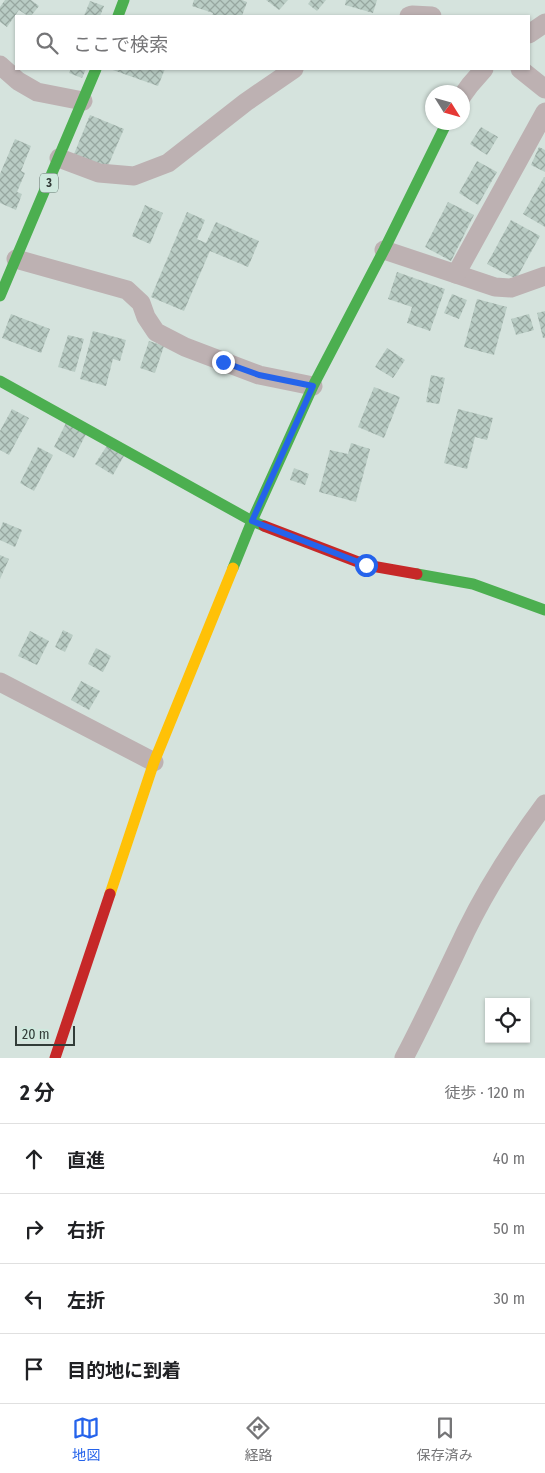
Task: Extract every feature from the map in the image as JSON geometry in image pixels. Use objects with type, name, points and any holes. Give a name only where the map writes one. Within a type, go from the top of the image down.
[{"type":"street","points":[[118,15],[124,0]]},
{"type":"street","points":[[530,33],[545,23]]},
{"type":"street","points":[[0,65],[18,82],[37,92],[83,101]]},
{"type":"street","name":"3","points":[[0,296],[96,70]]},
{"type":"street","points":[[59,158],[99,173],[134,176],[168,163],[246,102],[293,70]]},
{"type":"street","points":[[470,85],[483,70]]},
{"type":"street","points":[[521,70],[545,89]]},
{"type":"street","points":[[456,274],[545,112]]},
{"type":"street","points":[[55,1058],[154,762],[252,521],[313,386],[384,250],[443,130]]},
{"type":"street","points":[[384,250],[495,287],[511,288],[545,276]]},
{"type":"street","points":[[16,259],[127,290],[141,303],[146,317],[156,332],[185,348],[259,375],[313,386]]},
{"type":"street","points":[[0,381],[252,521],[366,565],[473,584],[545,610]]},
{"type":"street","points":[[0,682],[154,762]]},
{"type":"street","points":[[404,1058],[436,997],[467,929],[506,861],[545,804]]},
{"type":"building","points":[[5,0],[31,0],[39,6],[32,15],[26,15],[19,10],[7,27],[0,22],[0,7]]},
{"type":"building","points":[[194,0],[242,0],[247,2],[242,15],[212,15],[213,13],[192,6]]},
{"type":"building","points":[[266,0],[288,0],[279,10]]},
{"type":"building","points":[[311,0],[326,0],[317,11],[308,4]]},
{"type":"building","points":[[346,0],[377,0],[373,13],[345,5]]},
{"type":"building","points":[[90,1],[104,6],[100,15],[84,15]]},
{"type":"building","points":[[70,70],[86,70],[82,78],[69,73]]},
{"type":"building","points":[[113,70],[165,70],[158,86]]},
{"type":"building","points":[[90,115],[124,129],[107,168],[74,154]]},
{"type":"building","points":[[481,127],[498,137],[487,155],[470,144]]},
{"type":"building","points":[[15,139],[31,146],[21,171],[25,173],[17,192],[22,194],[16,210],[0,203],[0,174]]},
{"type":"building","points":[[539,147],[545,150],[545,172],[531,165]]},
{"type":"building","points":[[477,161],[497,172],[478,205],[459,193]]},
{"type":"building","points":[[545,177],[545,227],[523,214]]},
{"type":"building","points":[[448,202],[474,215],[451,261],[425,247]]},
{"type":"building","points":[[145,205],[163,213],[150,244],[132,236]]},
{"type":"building","points":[[187,212],[205,220],[197,239],[206,243],[216,222],[259,241],[248,267],[210,251],[184,311],[151,297]]},
{"type":"building","points":[[511,220],[540,236],[516,279],[487,264]]},
{"type":"building","points":[[397,272],[445,289],[430,331],[407,323],[412,307],[388,299]]},
{"type":"building","points":[[452,294],[467,300],[459,319],[444,313]]},
{"type":"building","points":[[477,299],[507,307],[494,355],[464,347]]},
{"type":"building","points":[[545,311],[545,338],[543,338],[537,313]]},
{"type":"building","points":[[11,314],[50,329],[41,353],[2,338]]},
{"type":"building","points":[[529,314],[534,330],[516,335],[511,319]]},
{"type":"building","points":[[93,331],[126,340],[120,361],[113,359],[106,386],[80,379]]},
{"type":"building","points":[[68,335],[84,339],[75,372],[58,367]]},
{"type":"building","points":[[149,341],[164,346],[155,373],[140,368]]},
{"type":"building","points":[[387,348],[405,360],[393,378],[375,367]]},
{"type":"building","points":[[431,375],[445,378],[439,404],[426,402]]},
{"type":"building","points":[[374,387],[400,397],[384,438],[358,427]]},
{"type":"building","points":[[12,409],[29,418],[9,455],[0,450],[0,431]]},
{"type":"building","points":[[458,409],[493,418],[487,440],[475,437],[467,469],[444,463]]},
{"type":"building","points":[[68,419],[88,430],[74,458],[54,447]]},
{"type":"building","points":[[351,443],[370,449],[356,502],[319,492],[330,450],[348,454]]},
{"type":"building","points":[[108,444],[125,454],[113,475],[95,464]]},
{"type":"building","points":[[38,447],[53,455],[34,491],[20,483]]},
{"type":"building","points":[[294,468],[309,474],[305,485],[290,480]]},
{"type":"building","points":[[3,522],[22,530],[15,547],[0,540],[0,530]]},
{"type":"building","points":[[0,555],[9,559],[0,579]]},
{"type":"building","points":[[63,630],[73,635],[65,652],[55,647]]},
{"type":"building","points":[[30,631],[49,641],[37,665],[18,656]]},
{"type":"building","points":[[96,648],[111,656],[103,672],[88,664]]},
{"type":"building","points":[[81,681],[100,691],[89,710],[71,700]]},
{"type":"traffic: fast","points":[[118,15],[124,0]]},
{"type":"traffic: fast","points":[[0,296],[96,70]]},
{"type":"traffic: fast","points":[[233,568],[252,521],[313,386],[384,250],[443,130]]},
{"type":"traffic: fast","points":[[0,381],[264,526]]},
{"type":"traffic: fast","points":[[417,574],[473,584],[545,610]]},
{"type":"traffic: slow","points":[[110,894],[154,762],[233,568]]},
{"type":"traffic: jam","points":[[264,526],[366,565],[417,574]]},
{"type":"traffic: jam","points":[[55,1058],[110,894]]},
{"type":"route","points":[[223,362],[259,375],[313,386],[252,521],[366,565]]}]
